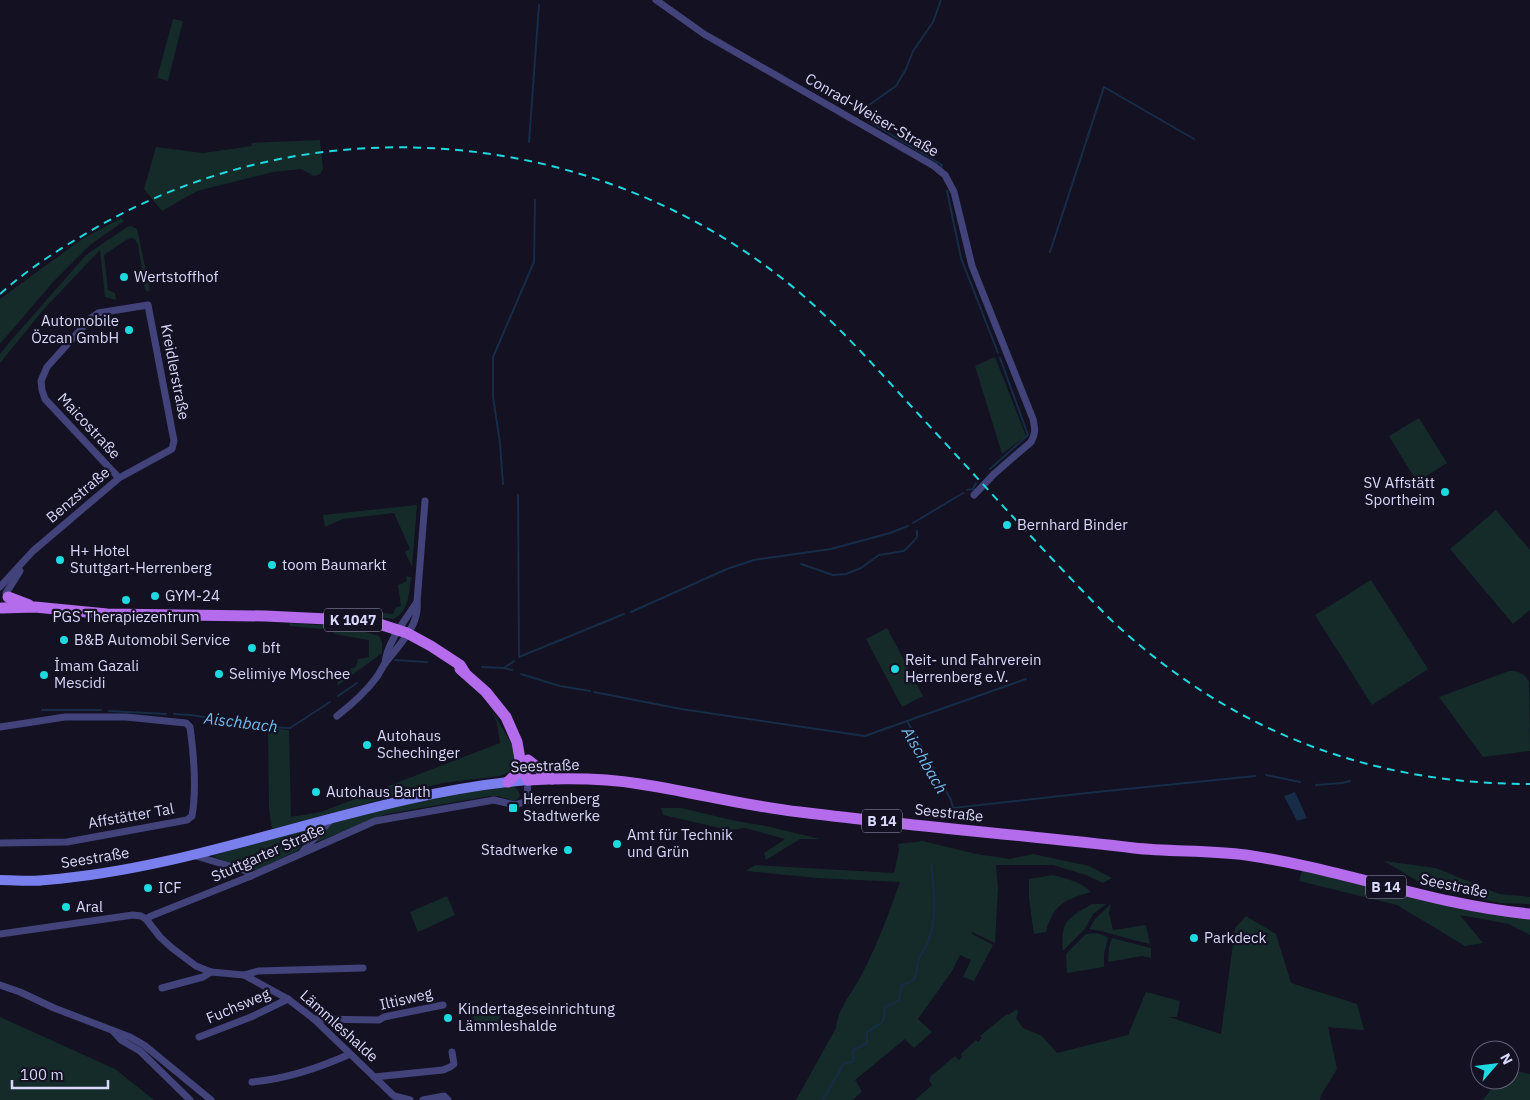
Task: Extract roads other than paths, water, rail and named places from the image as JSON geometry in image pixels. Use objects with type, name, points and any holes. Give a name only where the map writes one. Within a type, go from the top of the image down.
[{"type":"main road","name":"K 1047","points":[[4,592],[35,607]]},
{"type":"main road","points":[[1,609],[8,602],[4,592]]},
{"type":"main road","name":"K 1047","points":[[1,609],[35,607],[107,614],[306,618],[359,620],[378,624],[447,655],[460,665],[465,673],[498,705],[510,726],[524,762],[528,780]]},
{"type":"main road","points":[[508,782],[524,762],[552,779]]},
{"type":"main road","name":"Seestraße","points":[[0,880],[44,881],[100,874],[193,855],[334,816],[437,792],[528,780],[600,780],[638,784],[797,812],[1137,848],[1243,855],[1301,865],[1497,911],[1530,914]]},
{"type":"street","name":"Conrad-Weiser-Straße","points":[[656,0],[704,34],[945,174],[954,192],[972,266],[1035,430],[1035,436],[1031,442],[994,474],[974,495]]},
{"type":"street","name":"Kreidlerstraße","points":[[148,305],[174,445]]},
{"type":"street","name":"Maicostraße","points":[[119,478],[45,399],[41,380],[47,367],[91,318],[98,313],[148,305]]},
{"type":"street","name":"Benzstraße","points":[[4,592],[28,557],[119,478],[172,449],[174,445]]},
{"type":"street","points":[[337,716],[365,692],[377,676],[385,662],[386,656],[417,615],[425,501]]},
{"type":"street","name":"Affstätter Tal","points":[[0,727],[65,718],[126,717],[186,723],[190,726],[194,749],[192,816],[188,820],[67,842],[0,843]]},
{"type":"street","name":"Stuttgarter Straße","points":[[0,934],[133,915],[142,916],[146,919],[252,876],[374,821],[494,800],[515,805],[527,801],[528,780]]},
{"type":"street","points":[[302,853],[334,816]]},
{"type":"street","name":"Seestraße","points":[[193,855],[211,859],[252,876]]},
{"type":"street","name":"Lämmleshalde","points":[[146,919],[160,937],[196,966],[211,972],[244,975],[288,999],[314,1019],[394,1096],[410,1100]]},
{"type":"street","points":[[244,975],[258,971],[363,968]]},
{"type":"street","points":[[162,988],[203,977],[211,972]]},
{"type":"street","points":[[0,985],[112,1030],[144,1045],[211,1100]]},
{"type":"street","name":"Fuchsweg","points":[[199,1037],[250,1017],[288,999]]},
{"type":"street","name":"Iltisweg","points":[[314,1019],[379,1020],[384,1017],[443,1004]]},
{"type":"street","points":[[112,1030],[121,1040],[140,1051],[190,1100]]},
{"type":"street","points":[[374,1076],[443,1070],[454,1064],[452,1052]]},
{"type":"street","points":[[252,1082],[273,1080],[327,1064],[350,1054]]},
{"type":"street","points":[[423,1100],[444,1096],[448,1100]]},
{"type":"water","points":[[1295,792],[1307,818],[1297,821],[1284,796]]},
{"type":"waterway","points":[[941,0],[933,22],[913,51],[906,69],[896,86],[869,105],[866,111],[870,121],[875,125],[942,165],[941,167]]},
{"type":"waterway","points":[[529,142],[539,5]]},
{"type":"waterway","points":[[1050,252],[1104,87],[1194,139]]},
{"type":"waterway","points":[[947,191],[961,258],[998,353]]},
{"type":"waterway","points":[[503,484],[500,443],[493,397],[493,357],[534,262],[535,200]]},
{"type":"waterway","points":[[990,469],[1028,435],[1000,358]]},
{"type":"waterway","points":[[967,490],[973,489],[976,483]]},
{"type":"waterway","points":[[913,523],[963,493]]},
{"type":"waterway","points":[[518,495],[519,657],[624,614]]},
{"type":"waterway","points":[[631,612],[727,569],[754,560],[831,549],[890,533],[908,526]]},
{"type":"waterway","points":[[801,564],[833,575],[846,574],[861,568],[879,555],[904,551],[917,537],[917,531]]},
{"type":"waterway","name":"Aischbach","points":[[395,660],[427,662]]},
{"type":"waterway","points":[[504,668],[514,661]]},
{"type":"waterway","name":"Aischbach","points":[[482,667],[512,670]]},
{"type":"waterway","name":"Aischbach","points":[[521,674],[560,686],[590,691]]},
{"type":"waterway","points":[[907,721],[1026,679]]},
{"type":"waterway","name":"Aischbach","points":[[338,696],[357,683]]},
{"type":"waterway","name":"Aischbach","points":[[594,692],[681,709],[865,736],[907,721],[951,800],[953,808],[1255,776]]},
{"type":"waterway","name":"Aischbach","points":[[174,714],[267,727],[290,728],[330,702]]},
{"type":"waterway","name":"Aischbach","points":[[42,710],[101,710]]},
{"type":"waterway","name":"Aischbach","points":[[109,711],[166,714]]},
{"type":"waterway","points":[[1266,775],[1300,782]]},
{"type":"waterway","points":[[1316,785],[1350,781]]},
{"type":"waterway","points":[[823,1100],[844,1063],[852,1062],[854,1059],[853,1050],[867,1043],[867,1033],[881,1024],[884,1019],[885,1007],[899,1000],[902,985],[912,981],[916,975],[919,959],[928,942],[933,923],[934,904],[931,865]]},
{"type":"railway","points":[[0,294],[42,261],[87,233],[171,191],[259,163],[350,149],[442,149],[533,162],[621,188],[705,227],[783,279],[800,293],[865,356],[1109,618],[1155,657],[1202,691],[1252,720],[1303,743],[1357,761],[1412,774],[1470,781],[1530,784]]},
{"type":"place","name":"Wertstoffhof","points":[[124,277]]},
{"type":"place","name":"Automobile Özcan GmbH","points":[[129,330]]},
{"type":"place","name":"SV Affstätt Sportheim","points":[[1445,492]]},
{"type":"place","name":"Bernhard Binder","points":[[1007,525]]},
{"type":"place","name":"H+ Hotel Stuttgart-Herrenberg","points":[[60,560]]},
{"type":"place","name":"toom Baumarkt","points":[[272,565]]},
{"type":"place","name":"GYM-24","points":[[155,596]]},
{"type":"place","name":"PGS Therapiezentrum","points":[[126,600]]},
{"type":"place","name":"B&B Automobil Service","points":[[64,640]]},
{"type":"place","name":"bft","points":[[252,648]]},
{"type":"place","name":"Reit- und Fahrverein Herrenberg e.V.","points":[[895,669]]},
{"type":"place","name":"Selimiye Moschee","points":[[219,674]]},
{"type":"place","name":"İmam Gazali Mescidi","points":[[44,675]]},
{"type":"place","name":"Autohaus Schechinger","points":[[367,745]]},
{"type":"place","name":"Autohaus Barth","points":[[316,792]]},
{"type":"place","name":"Herrenberg Stadtwerke","points":[[513,808]]},
{"type":"place","name":"Amt für Technik und Grün","points":[[617,844]]},
{"type":"place","name":"Stadtwerke","points":[[568,850]]},
{"type":"place","name":"ICF","points":[[148,888]]},
{"type":"place","name":"Aral","points":[[66,907]]},
{"type":"place","name":"Parkdeck","points":[[1194,938]]},
{"type":"place","name":"Kindertageseinrichtung Lämmleshalde","points":[[448,1018]]}]
